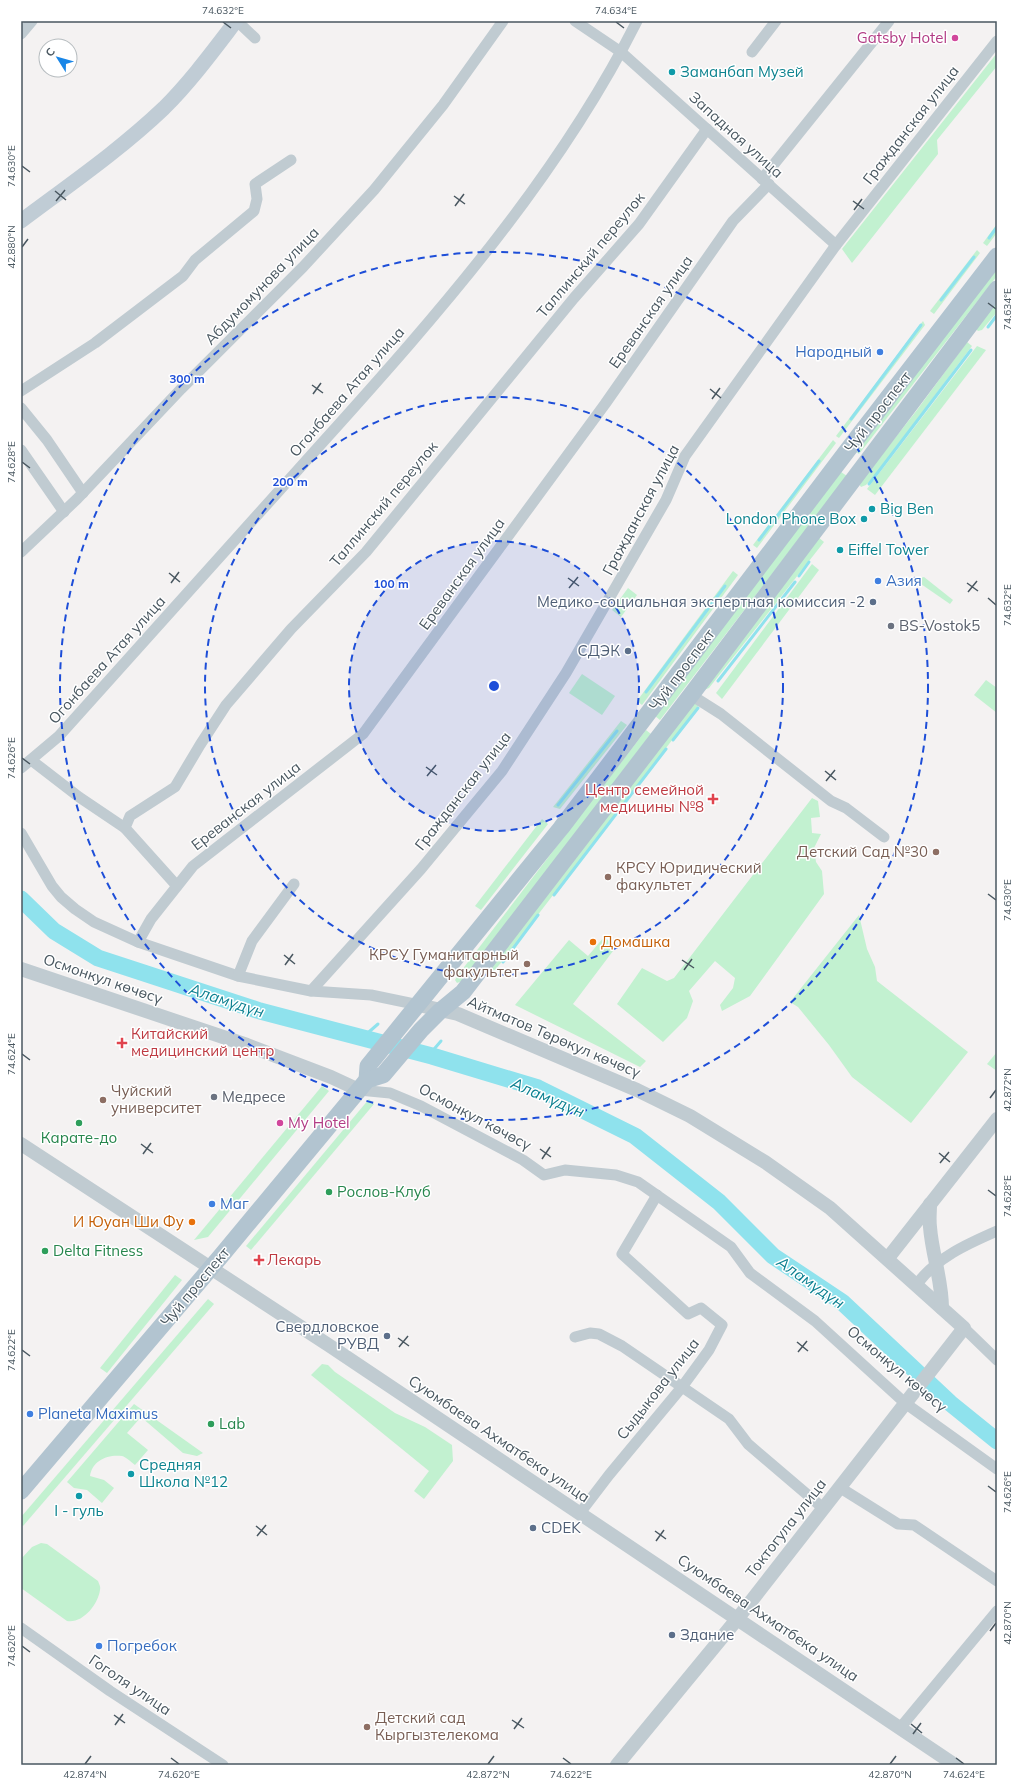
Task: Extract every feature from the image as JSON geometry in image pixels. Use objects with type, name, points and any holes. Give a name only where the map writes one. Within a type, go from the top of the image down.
[{"type":"main road","points":[[21,221],[129,140],[165,107],[200,68],[236,21]]},
{"type":"main road","name":"Чуй проспект","points":[[21,1491],[211,1268],[365,1079],[402,1025],[562,828],[842,457],[997,256]]},
{"type":"main road","name":"Чуй проспект","points":[[365,1079],[383,1075],[421,1030],[440,1011],[463,992],[691,695],[997,289]]},
{"type":"main road","points":[[842,457],[860,471]]},
{"type":"street","points":[[21,34],[32,21]]},
{"type":"street","points":[[236,21],[255,38]]},
{"type":"street","name":"Абдумомунова улица","points":[[21,552],[83,493],[180,389],[303,267],[374,190],[443,104],[503,21]]},
{"type":"street","name":"Западная улица","points":[[575,21],[621,52],[836,245]]},
{"type":"street","name":"Огонбаева Атая улица","points":[[21,768],[59,736],[398,358],[495,240],[568,140],[621,52],[637,21]]},
{"type":"street","points":[[752,52],[776,21]]},
{"type":"street","name":"Ереванская улица","points":[[138,942],[151,919],[193,866],[363,734],[600,410],[733,221],[766,181],[889,21]]},
{"type":"street","name":"Гражданская улица","points":[[311,990],[421,869],[502,771],[566,673],[666,500],[684,456],[836,245],[997,41]]},
{"type":"street","name":"Таллинский переулок","points":[[125,828],[130,816],[175,787],[226,705],[291,629],[366,552],[574,298],[639,224],[707,129]]},
{"type":"street","points":[[21,391],[94,343],[183,276],[195,260],[254,211],[257,199],[255,184],[291,160]]},
{"type":"street","points":[[21,408],[47,440],[83,493]]},
{"type":"street","points":[[21,450],[64,512]]},
{"type":"street","points":[[691,695],[720,714],[831,801],[846,808],[884,837]]},
{"type":"street","points":[[31,760],[79,797],[125,828],[176,886]]},
{"type":"street","name":"Айтматов Төрөкул көчөсү","points":[[21,832],[52,886],[61,897],[94,922],[138,942],[238,976],[311,990],[371,995],[458,1014],[637,1090],[690,1116],[765,1162],[830,1208],[888,1258],[964,1328]]},
{"type":"street","points":[[238,976],[252,941],[294,884]]},
{"type":"street","name":"Осмонкул көчөсү","points":[[21,969],[247,1045],[330,1077],[365,1079],[523,1160],[544,1175],[565,1170],[616,1175],[638,1182],[731,1247],[750,1273],[815,1321],[906,1401],[997,1468]]},
{"type":"street","points":[[888,1258],[997,1119]]},
{"type":"street","name":"Суюмбаева Ахматбека улица","points":[[21,1144],[211,1268],[738,1618],[955,1765]]},
{"type":"street","name":"Сыдыкова улица","points":[[580,1513],[609,1475],[682,1387],[709,1350],[722,1325],[701,1308],[688,1314],[622,1254],[657,1195]]},
{"type":"street","points":[[930,1204],[930,1226],[936,1264],[942,1288],[942,1308]]},
{"type":"street","points":[[917,1284],[926,1272],[936,1264],[974,1241],[997,1231]]},
{"type":"street","points":[[964,1328],[997,1360]]},
{"type":"street","name":"Токтогула улица","points":[[617,1765],[738,1618],[964,1328]]},
{"type":"street","points":[[575,1337],[590,1333],[598,1334],[622,1346],[729,1419],[748,1444],[823,1508]]},
{"type":"street","points":[[839,1487],[898,1524],[914,1525],[997,1581]]},
{"type":"street","points":[[900,1728],[997,1610]]},
{"type":"street","name":"Гоголя улица","points":[[21,1628],[116,1695],[223,1765]]},
{"type":"green space","points":[[997,53],[997,66],[937,140],[938,154],[852,263],[842,249]]},
{"type":"green space","points":[[997,224],[997,233],[987,246],[983,243]]},
{"type":"green space","points":[[977,250],[980,253],[934,314],[930,311]]},
{"type":"green space","points":[[997,265],[997,276],[859,454],[854,450]]},
{"type":"green space","points":[[997,300],[997,312],[982,330],[978,331],[975,328]]},
{"type":"green space","points":[[923,321],[925,325],[839,438],[836,436]]},
{"type":"green space","points":[[967,342],[972,346],[875,475],[866,485],[861,487],[859,484],[917,410]]},
{"type":"green space","points":[[977,346],[986,350],[875,495],[867,489]]},
{"type":"green space","points":[[833,440],[836,443],[757,548],[753,545]]},
{"type":"green space","points":[[841,472],[847,476],[660,720],[655,716]]},
{"type":"green space","points":[[818,537],[824,542],[709,688],[704,690]]},
{"type":"green space","points":[[812,564],[819,570],[722,699],[716,693]]},
{"type":"green space","points":[[733,571],[738,575],[642,705],[637,701]]},
{"type":"green space","points":[[924,577],[953,600],[950,604],[921,584],[919,581],[920,578]]},
{"type":"green space","points":[[628,588],[637,595],[621,617],[612,610]]},
{"type":"green space","points":[[582,674],[615,696],[602,715],[569,693]]},
{"type":"green space","points":[[986,680],[997,688],[997,713],[974,695]]},
{"type":"green space","points":[[692,701],[699,705],[504,959],[495,970],[490,971],[488,968]]},
{"type":"green space","points":[[621,721],[627,725],[560,809],[553,807]]},
{"type":"green space","points":[[646,730],[651,734],[462,981],[457,983],[455,980],[458,975]]},
{"type":"green space","points":[[812,798],[818,801],[820,817],[811,818],[812,833],[821,834],[814,848],[816,862],[822,871],[824,894],[750,996],[722,1011],[720,1005],[733,988],[735,978],[715,961],[689,991],[693,1001],[687,1018],[663,1042],[617,1004],[642,968],[667,981],[674,978]]},
{"type":"green space","points":[[542,819],[548,824],[481,910],[475,906]]},
{"type":"green space","points":[[859,915],[867,949],[875,967],[877,981],[968,1052],[911,1123],[852,1077],[829,1045],[798,1007],[790,1002]]},
{"type":"green space","points":[[604,937],[616,947],[573,1004],[646,1061],[640,1067],[515,1005],[569,940],[588,956]]},
{"type":"green space","points":[[997,1052],[997,1071],[987,1064]]},
{"type":"green space","points":[[322,1086],[329,1091],[208,1237],[194,1240]]},
{"type":"green space","points":[[369,1099],[374,1104],[251,1250],[246,1246]]},
{"type":"green space","points":[[175,1275],[182,1280],[107,1373],[100,1368]]},
{"type":"green space","points":[[208,1299],[214,1304],[23,1526],[21,1524],[21,1517]]},
{"type":"green space","points":[[322,1364],[328,1365],[335,1372],[395,1413],[425,1427],[452,1445],[453,1461],[424,1499],[414,1491],[429,1471],[311,1375]]},
{"type":"green space","points":[[134,1404],[203,1453],[197,1456],[183,1453],[141,1417],[127,1433],[148,1450],[135,1465],[127,1458],[122,1456],[111,1456],[106,1457],[97,1463],[91,1471],[90,1476],[104,1480],[114,1488],[102,1503],[87,1490],[74,1488],[67,1482]]},
{"type":"green space","points":[[41,1543],[47,1544],[98,1581],[100,1589],[96,1602],[84,1616],[78,1620],[67,1621],[21,1588],[21,1559],[32,1547]]},
{"type":"waterway","points":[[989,238],[997,227]]},
{"type":"waterway","points":[[941,300],[974,257]]},
{"type":"waterway","points":[[988,327],[997,315]]},
{"type":"waterway","points":[[851,419],[921,325]]},
{"type":"waterway","points":[[869,484],[971,350]]},
{"type":"waterway","points":[[759,540],[819,461]]},
{"type":"waterway","points":[[799,576],[809,562]]},
{"type":"waterway","points":[[718,681],[795,582]]},
{"type":"waterway","points":[[646,692],[725,586]]},
{"type":"waterway","points":[[673,740],[698,708]]},
{"type":"waterway","points":[[558,805],[617,731]]},
{"type":"waterway","points":[[554,895],[666,749]]},
{"type":"waterway","name":"Аламүдүн","points":[[21,899],[54,931],[98,958],[260,1011],[432,1056],[538,1088],[635,1136],[719,1202],[773,1256],[842,1302],[950,1403],[997,1441]]},
{"type":"waterway","points":[[503,962],[538,915]]},
{"type":"waterway","points":[[362,1038],[378,1024]]},
{"type":"waterway","points":[[429,1055],[441,1041]]},
{"type":"place","name":"Gatsby Hotel","points":[[955,38]]},
{"type":"place","name":"Заманбап Музей","points":[[672,72]]},
{"type":"place","name":"Народный","points":[[880,352]]},
{"type":"place","name":"Big Ben","points":[[872,509]]},
{"type":"place","name":"London Phone Box","points":[[864,519]]},
{"type":"place","name":"Eiffel Tower","points":[[840,550]]},
{"type":"place","name":"Азия","points":[[878,581]]},
{"type":"place","name":"Медико-социальная экспертная комиссия -2","points":[[873,602]]},
{"type":"place","name":"BS-Vostok5","points":[[891,626]]},
{"type":"place","name":"СДЭК","points":[[628,651]]},
{"type":"place","name":"Центр семейной медицины №8","points":[[713,799]]},
{"type":"place","name":"Детский Сад №30","points":[[936,852]]},
{"type":"place","name":"КРСУ Юридический факультет","points":[[608,877]]},
{"type":"place","name":"Домашка","points":[[593,942]]},
{"type":"place","name":"КРСУ Гуманитарный факультет","points":[[527,964]]},
{"type":"place","name":"Китайский медицинский центр","points":[[122,1043]]},
{"type":"place","name":"Медресе","points":[[214,1097]]},
{"type":"place","name":"Чуйский университет","points":[[103,1100]]},
{"type":"place","name":"Карате-до","points":[[79,1123]]},
{"type":"place","name":"My Hotel","points":[[280,1123]]},
{"type":"place","name":"Рослов-Клуб","points":[[329,1192]]},
{"type":"place","name":"Маг","points":[[212,1204]]},
{"type":"place","name":"И Юуан Ши Фу","points":[[192,1222]]},
{"type":"place","name":"Delta Fitness","points":[[45,1251]]},
{"type":"place","name":"Лекарь","points":[[259,1260]]},
{"type":"place","name":"Свердловское РУВД","points":[[387,1336]]},
{"type":"place","name":"Planeta Maximus","points":[[30,1414]]},
{"type":"place","name":"Lab","points":[[211,1424]]},
{"type":"place","name":"Средняя Школа №12","points":[[131,1474]]},
{"type":"place","name":"I - гуль","points":[[79,1496]]},
{"type":"place","name":"CDEK","points":[[533,1528]]},
{"type":"place","name":"Здание","points":[[672,1635]]},
{"type":"place","name":"Погребок","points":[[99,1646]]},
{"type":"place","name":"Детский сад Кыргызтелекома","points":[[367,1727]]}]
